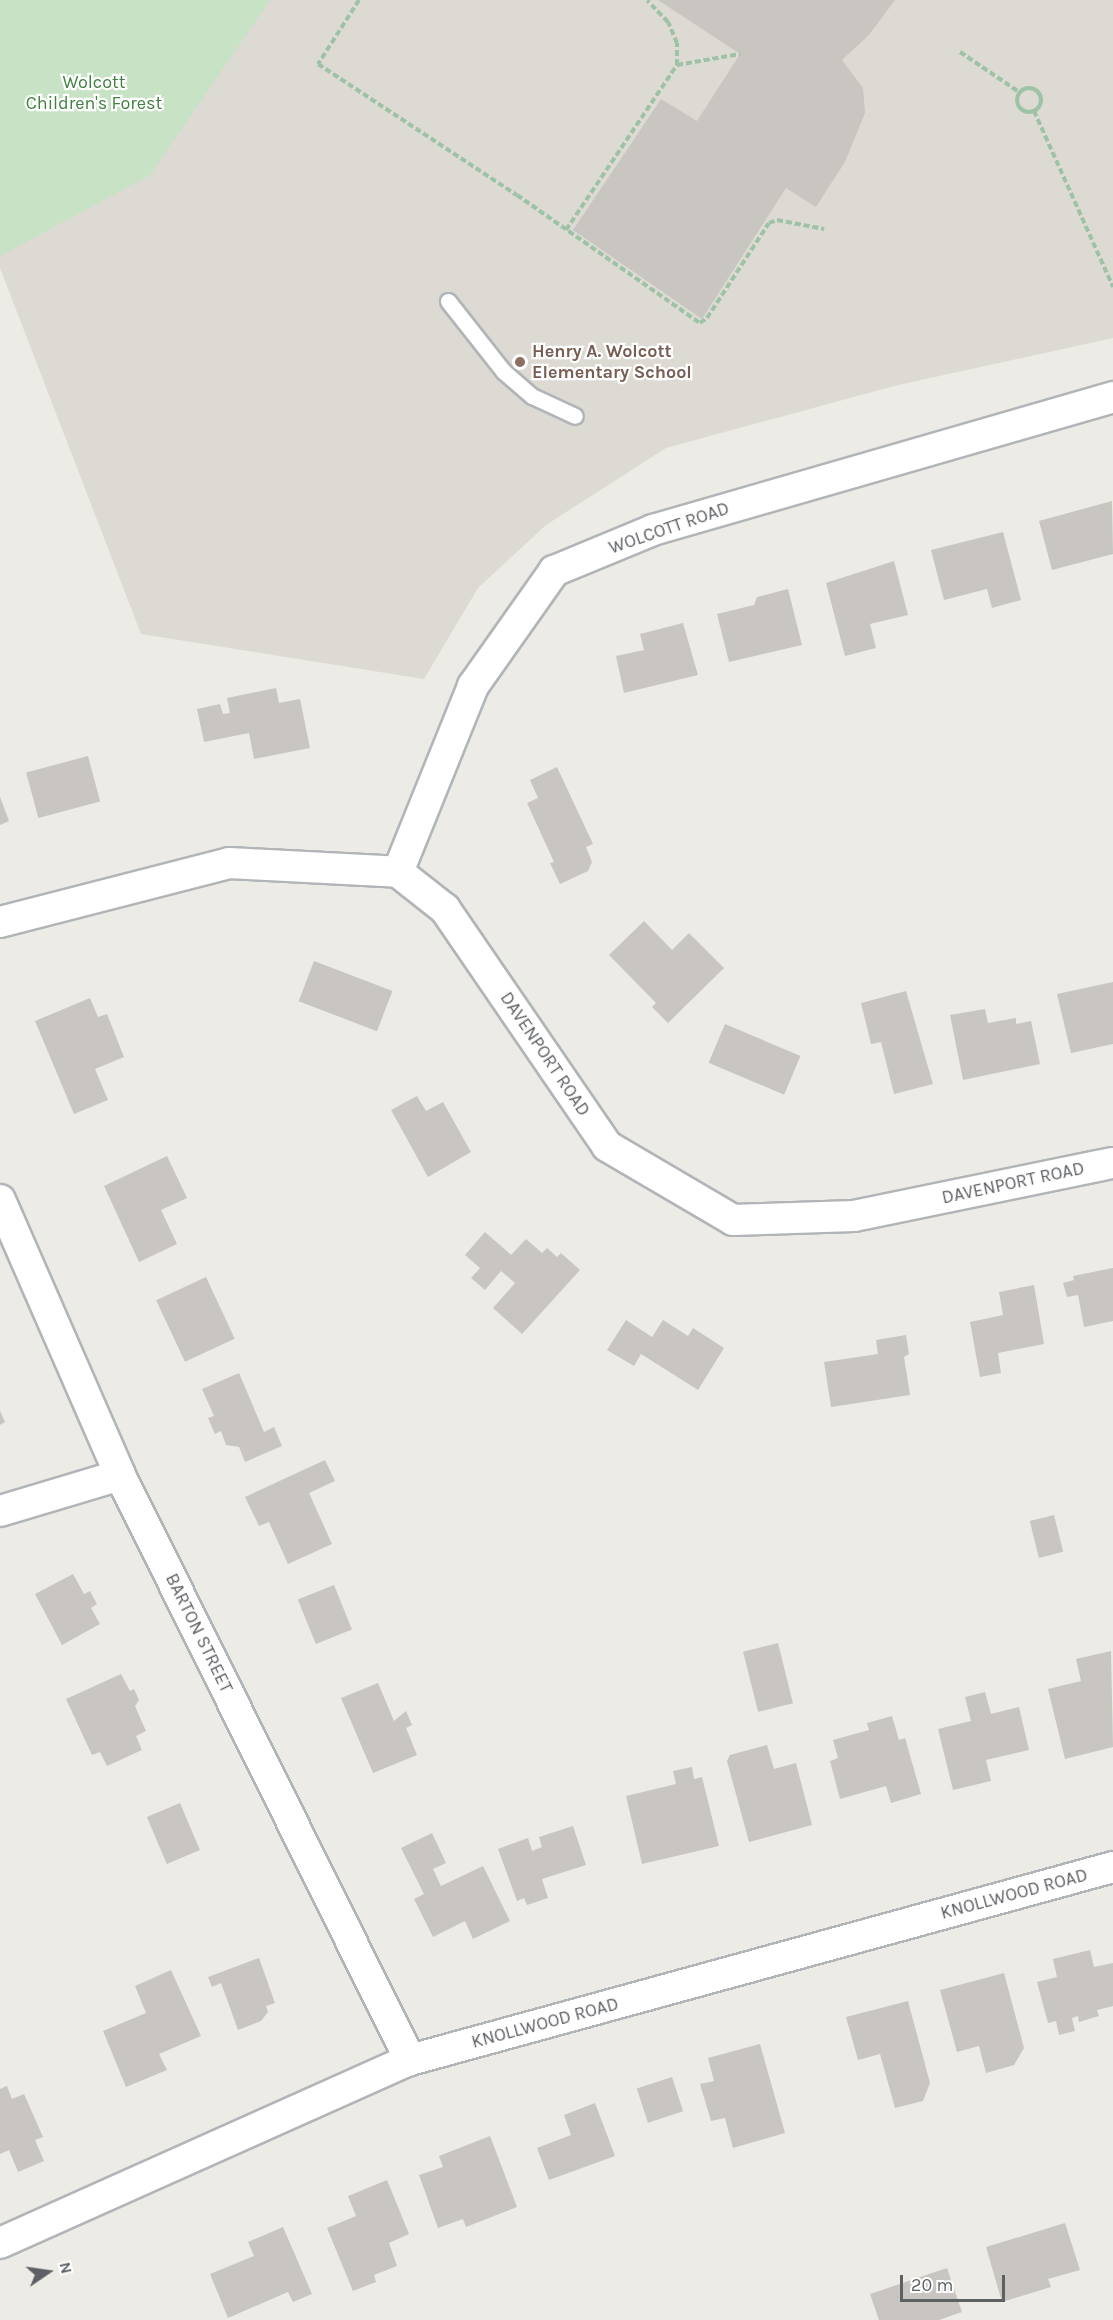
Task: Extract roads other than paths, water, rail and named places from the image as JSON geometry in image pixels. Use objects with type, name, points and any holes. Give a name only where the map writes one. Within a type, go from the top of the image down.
[{"type":"street","name":"WOLCOTT ROAD","points":[[398,872],[473,686],[554,571],[653,530],[1113,397]]},
{"type":"street","points":[[0,922],[228,863],[398,872]]},
{"type":"street","name":"DAVENPORT ROAD","points":[[398,872],[445,909],[608,1146],[733,1220],[854,1216],[1113,1163]]},
{"type":"street","name":"BARTON STREET","points":[[0,1200],[120,1475],[410,2060]]},
{"type":"street","points":[[0,1511],[120,1475]]},
{"type":"street","name":"KNOLLWOOD ROAD","points":[[0,2243],[410,2060],[1113,1867]]},
{"type":"lane","points":[[448,301],[503,371],[532,396],[575,416]]},
{"type":"place","name":"Henry A. Wolcott Elementary School","points":[[520,362]]},
{"type":"park label","name":"Wolcott Children's Forest","points":[[94,94]]}]
